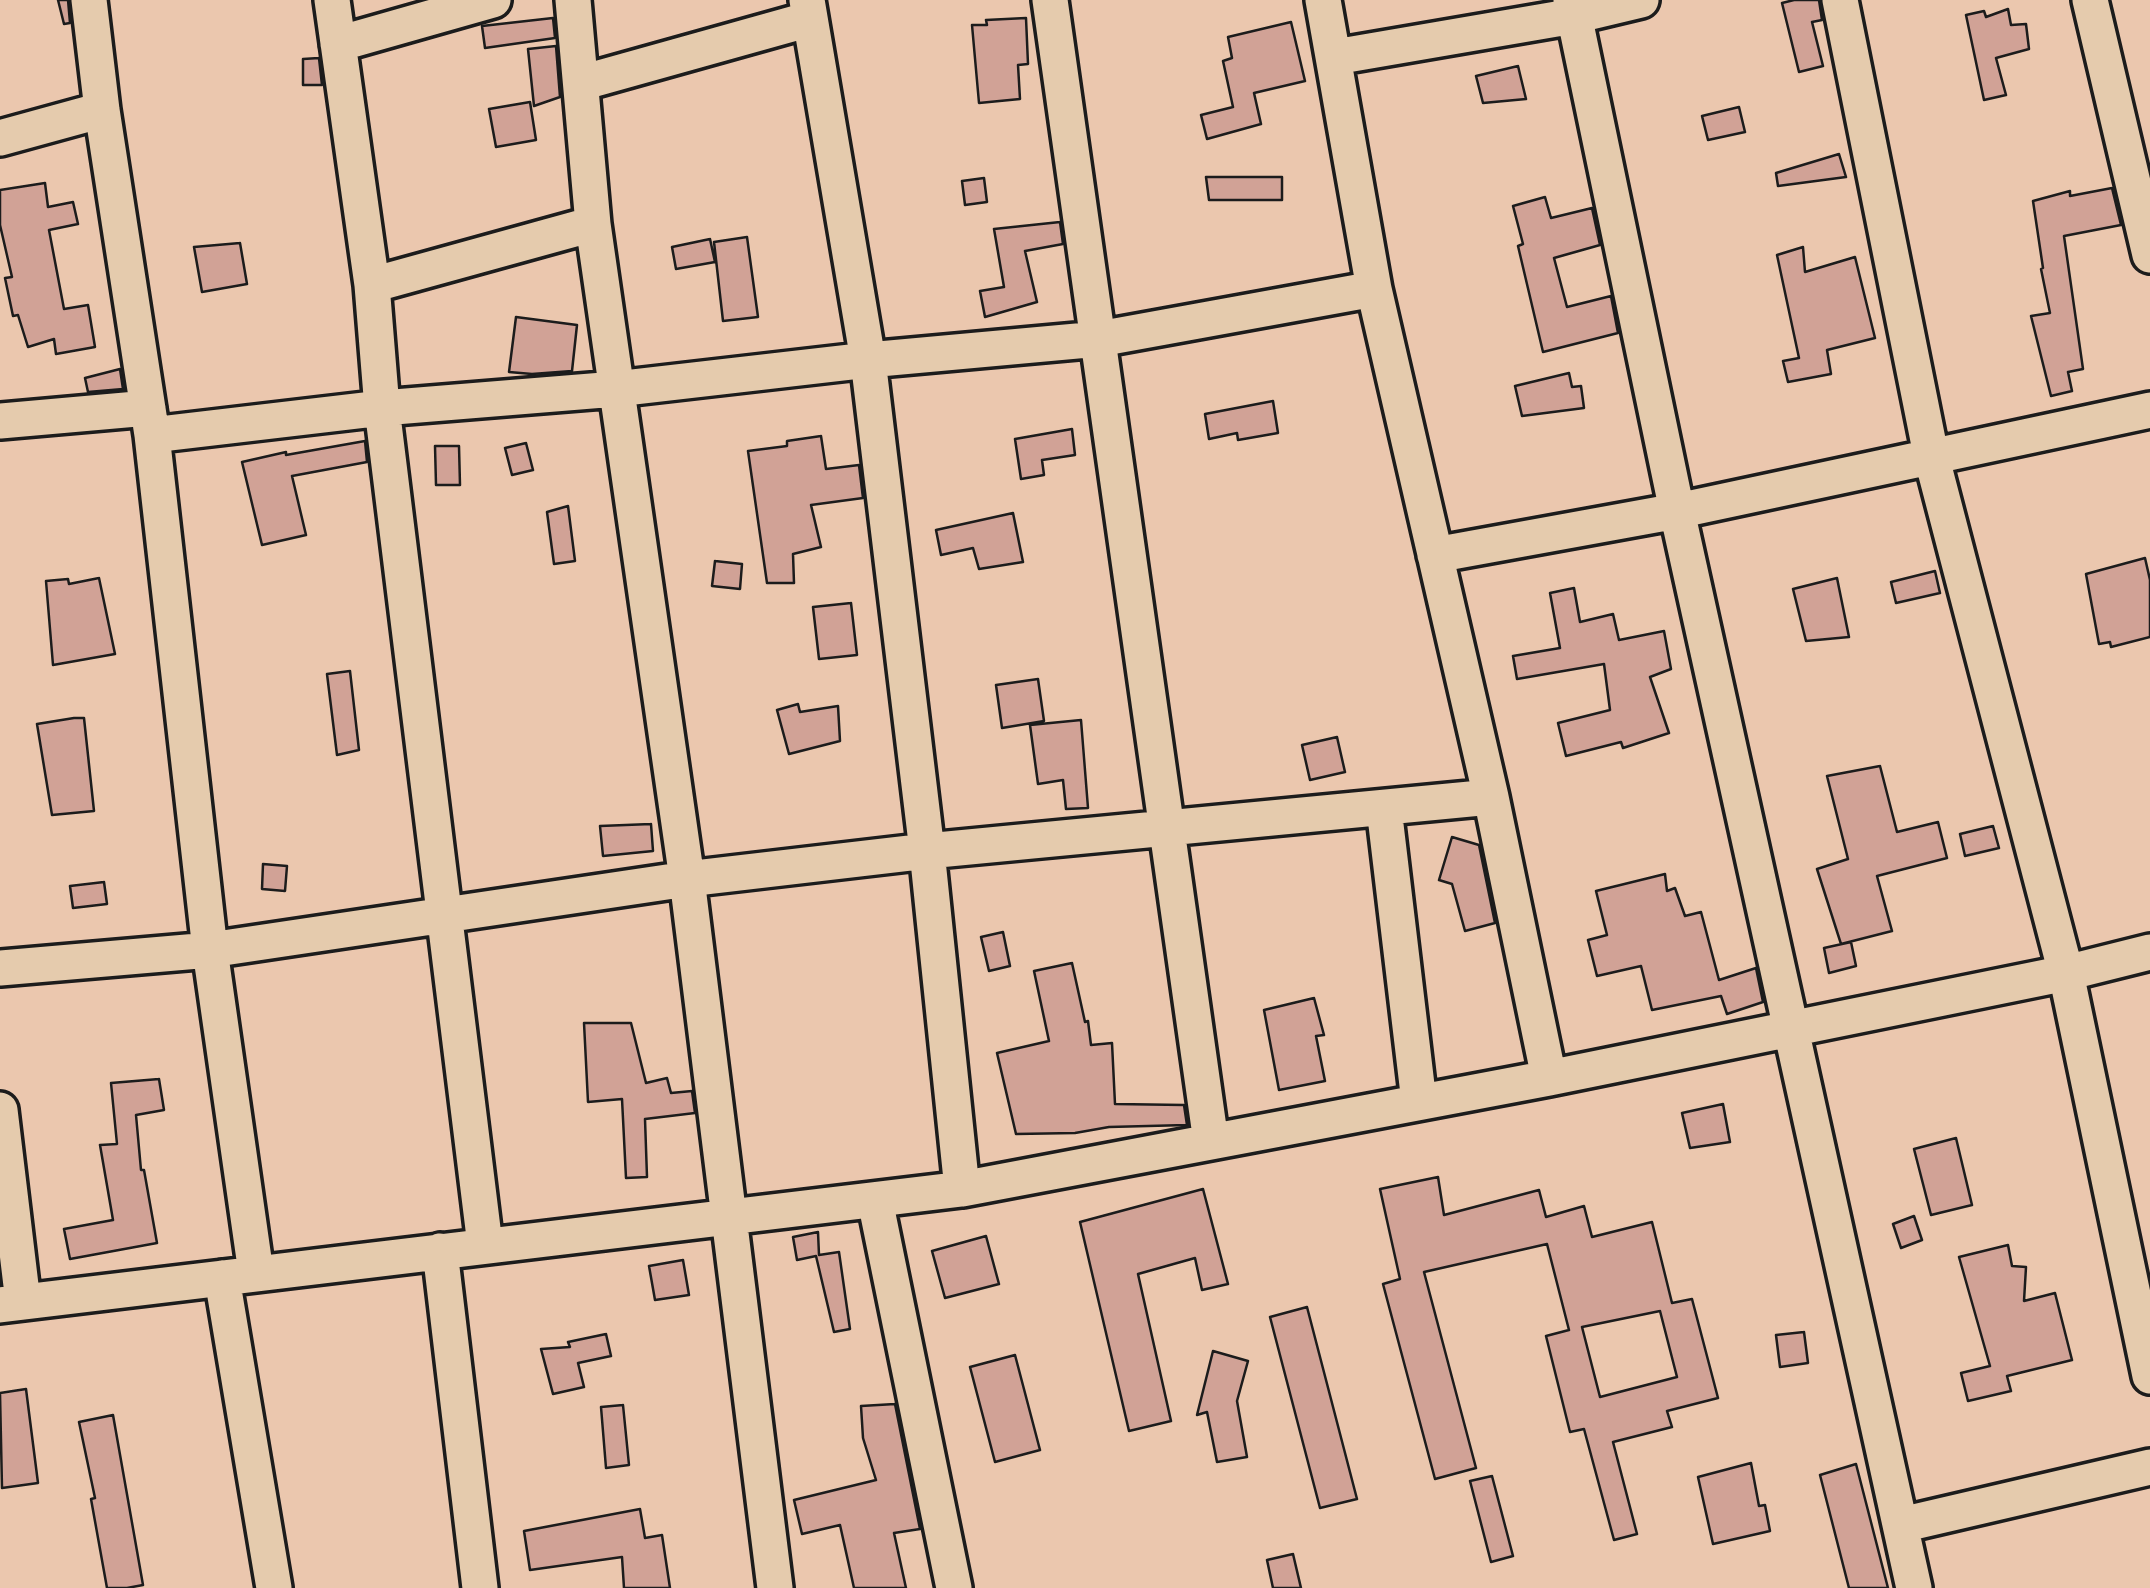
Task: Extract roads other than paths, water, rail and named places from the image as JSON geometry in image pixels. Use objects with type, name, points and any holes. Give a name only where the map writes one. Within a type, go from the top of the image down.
[{"type":"street","points":[[89,0],[150,422],[210,950],[239,1276],[274,1588]]},
{"type":"street","points":[[332,0],[372,285],[382,408],[485,1245]]},
{"type":"street","points":[[338,44],[493,0]]},
{"type":"street","points":[[573,0],[593,224],[687,879],[775,1588]]},
{"type":"street","points":[[1050,0],[1211,1142]]},
{"type":"street","points":[[1323,0],[1374,289],[1491,797],[1549,1078]]},
{"type":"street","points":[[1336,57],[1572,8],[1641,0]]},
{"type":"street","points":[[1840,0],[1931,455],[2066,973],[2150,1376]]},
{"type":"street","points":[[2090,0],[2150,255]]},
{"type":"street","points":[[1572,8],[1677,511],[1914,1588]]},
{"type":"street","points":[[581,84],[809,10],[868,360],[927,851],[962,1189]]},
{"type":"street","points":[[0,138],[102,110]]},
{"type":"street","points":[[372,285],[593,224]]},
{"type":"street","points":[[0,421],[150,422],[616,389],[1099,339],[1374,289]]},
{"type":"street","points":[[1434,555],[1677,511],[2150,410]]},
{"type":"street","points":[[0,968],[210,950],[687,879],[927,851],[1491,797]]},
{"type":"street","points":[[1384,808],[1418,1102]]},
{"type":"street","points":[[0,1110],[11,1303],[962,1189],[1549,1078],[2066,973],[2150,952]]},
{"type":"street","points":[[875,1200],[954,1588]]},
{"type":"street","points":[[440,1251],[480,1588]]},
{"type":"street","points":[[1900,1525],[2150,1467]]}]
